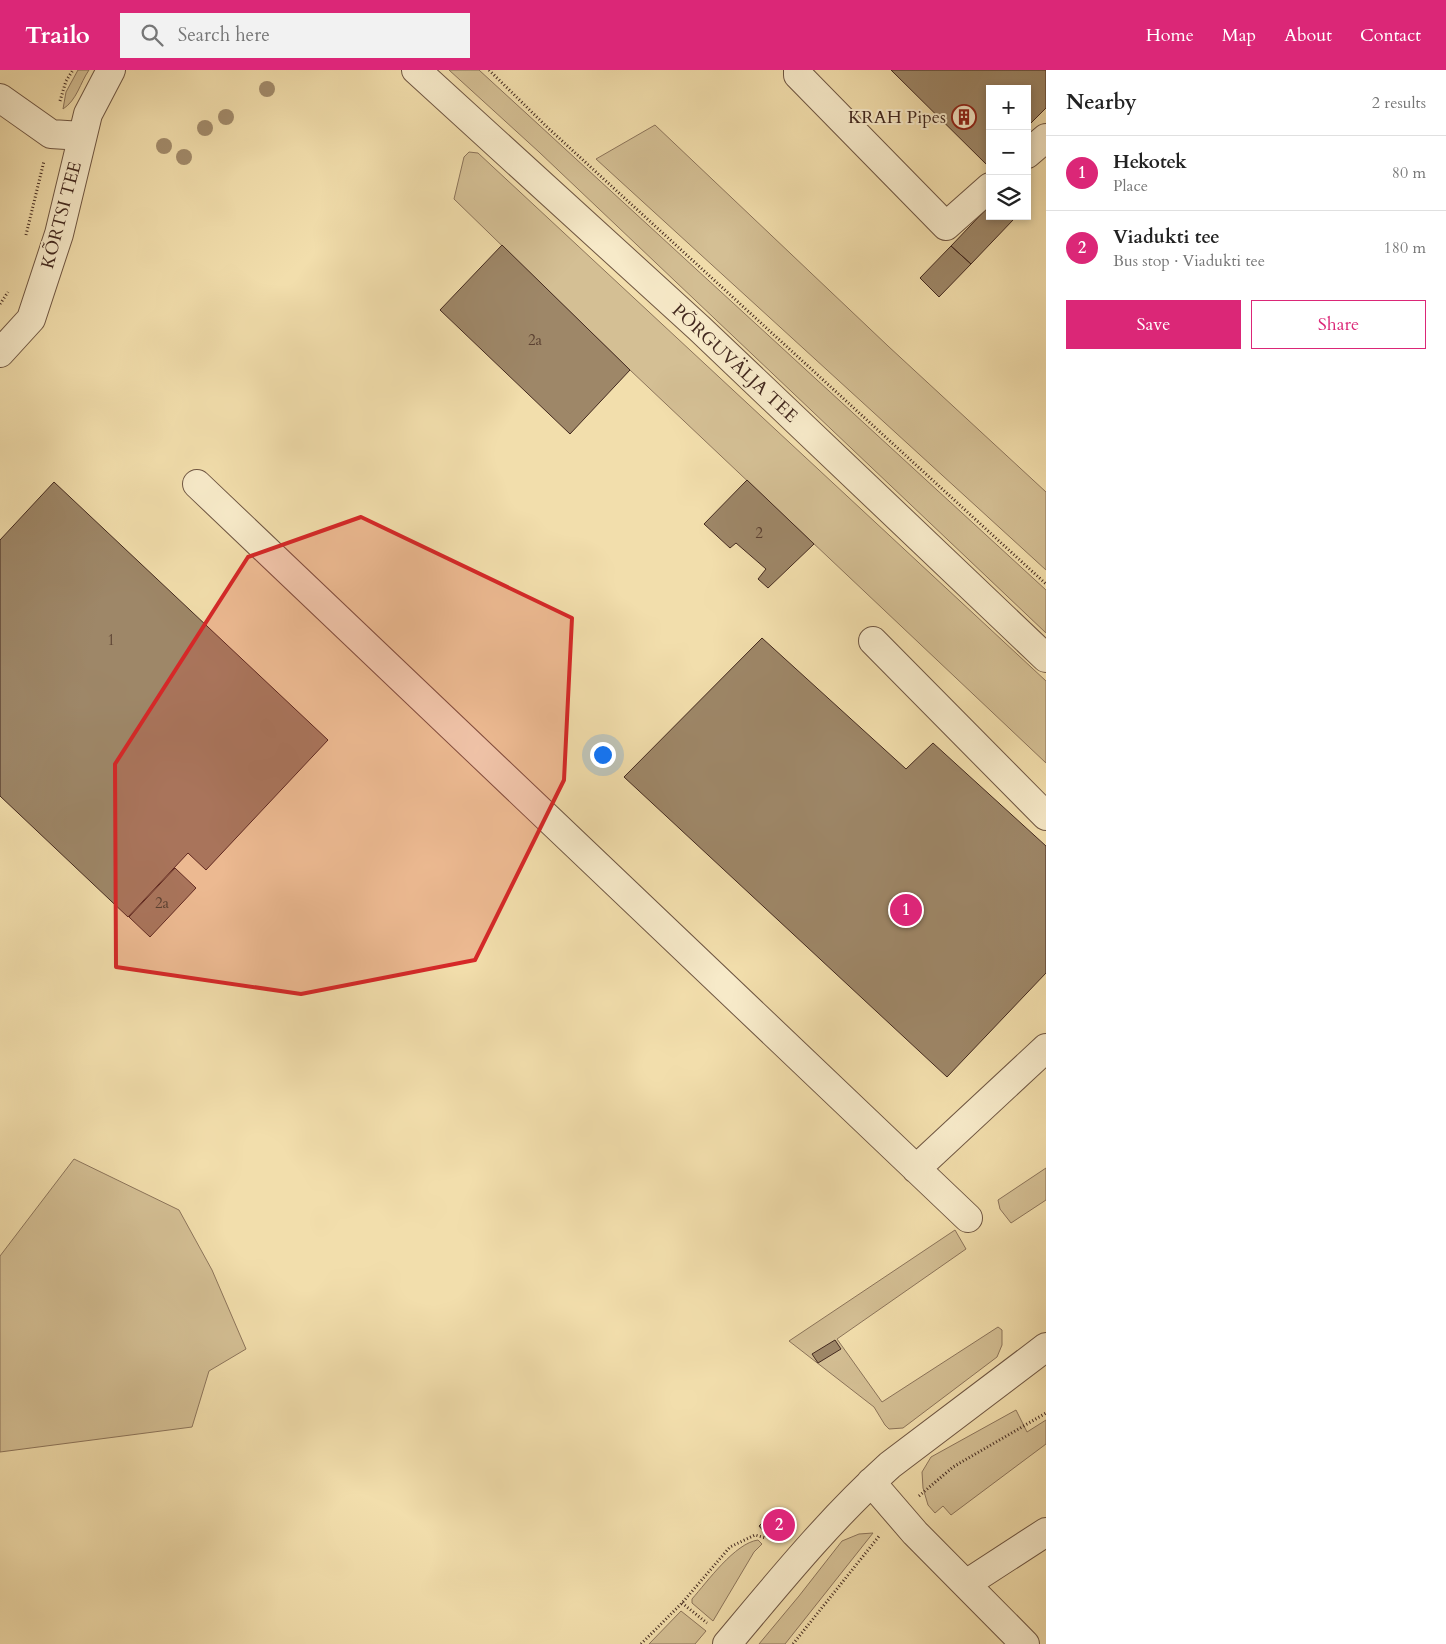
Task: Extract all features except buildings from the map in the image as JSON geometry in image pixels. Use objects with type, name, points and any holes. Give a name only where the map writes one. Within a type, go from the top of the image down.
[{"type":"street","name":"KÕRTSI TEE","points":[[0,353],[31,319],[59,234],[88,114],[111,70]]},
{"type":"street","points":[[798,70],[798,75],[946,226],[986,191]]},
{"type":"street","name":"PÕRGUVÄLJA TEE","points":[[416,71],[699,328],[1046,658]]},
{"type":"street","points":[[0,98],[51,134],[82,136]]},
{"type":"street","points":[[1031,151],[1046,138]]},
{"type":"street","points":[[197,484],[968,1218]]},
{"type":"street","points":[[873,641],[1046,816]]},
{"type":"street","points":[[916,1169],[1046,1048]]},
{"type":"street","points":[[727,1644],[816,1539],[871,1482],[1046,1347]]},
{"type":"street","points":[[871,1482],[915,1533],[1025,1644]]},
{"type":"street","points":[[966,1584],[1046,1532]]},
{"type":"path","points":[[26,237],[51,134],[66,81],[73,70]]},
{"type":"path","points":[[489,70],[555,135],[1046,584]]},
{"type":"path","points":[[0,304],[11,288]]},
{"type":"path","points":[[641,1644],[682,1603],[730,1547],[755,1535],[766,1538],[778,1525]]},
{"type":"highlighted area","points":[[361,517],[572,618],[564,780],[475,960],[301,994],[116,967],[115,764],[248,557]]},
{"type":"shaded area","points":[[78,70],[89,70],[72,101],[63,109],[66,92]]},
{"type":"shaded area","points":[[449,70],[479,70],[1046,590],[1046,633],[539,152]]},
{"type":"shaded area","points":[[655,125],[888,346],[1046,492],[1046,570],[596,159]]},
{"type":"shaded area","points":[[469,152],[478,153],[1046,681],[1046,763],[630,370],[454,199],[464,157]]},
{"type":"shaded area","points":[[74,1159],[179,1210],[212,1270],[246,1349],[209,1371],[192,1427],[0,1452],[0,1256]]},
{"type":"shaded area","points":[[1046,1168],[1046,1200],[1011,1223],[1000,1209],[998,1200]]},
{"type":"shaded area","points":[[955,1230],[966,1249],[837,1339],[882,1402],[998,1327],[1002,1330],[1002,1345],[997,1357],[903,1428],[889,1429],[874,1407],[789,1341]]},
{"type":"shaded area","points":[[1016,1410],[1027,1432],[1046,1420],[1046,1444],[951,1515],[943,1506],[935,1513],[928,1505],[923,1488],[922,1472],[931,1457]]},
{"type":"shaded area","points":[[873,1533],[785,1644],[759,1644],[842,1541],[859,1534]]},
{"type":"shaded area","points":[[758,1540],[762,1544],[754,1552],[713,1621],[692,1603],[692,1599],[731,1556],[740,1548]]},
{"type":"shaded area","points":[[681,1611],[706,1631],[695,1644],[649,1644]]},
{"type":"place","name":"KRAH Pipes","points":[[964,117]]},
{"type":"place","name":"Hekotek","points":[[906,910]]},
{"type":"place","name":"Viadukti tee","points":[[779,1525]]}]
